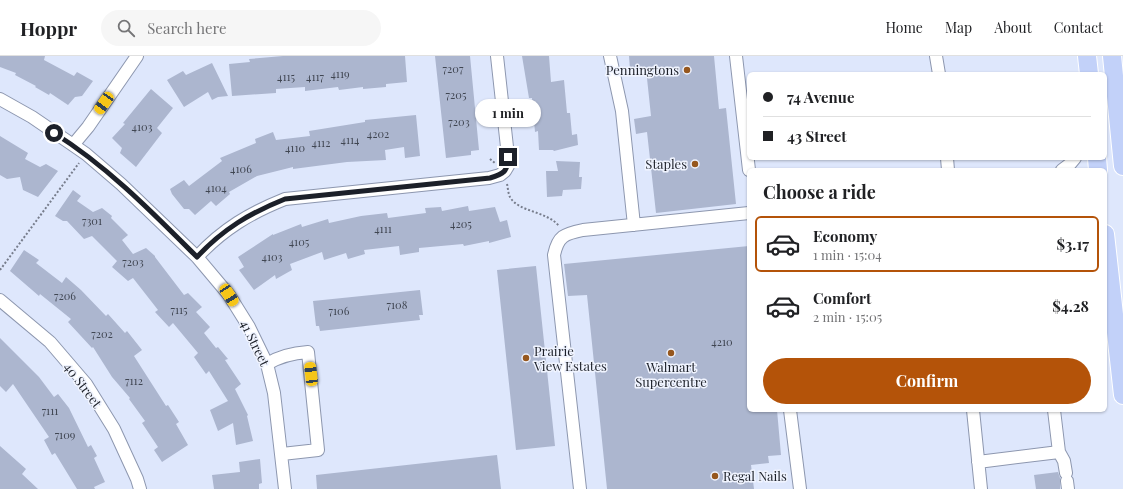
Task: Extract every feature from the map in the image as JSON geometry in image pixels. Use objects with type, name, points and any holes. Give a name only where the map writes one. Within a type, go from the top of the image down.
[{"type":"highway","points":[[1087,56],[1088,72]]},
{"type":"highway","points":[[1112,56],[1123,166]]},
{"type":"highway","points":[[1107,255],[1123,395]]},
{"type":"street","points":[[73,145],[88,127],[137,56]]},
{"type":"street","points":[[197,257],[219,235],[241,220],[264,207],[285,199],[490,178],[500,175],[508,166],[497,56]]},
{"type":"street","points":[[610,56],[622,111],[634,225]]},
{"type":"street","points":[[736,56],[747,152]]},
{"type":"street","points":[[936,56],[939,72]]},
{"type":"street","name":"41 Street","points":[[0,99],[32,117],[86,154],[121,184],[197,257],[229,295],[249,327],[267,364],[274,393],[285,489]]},
{"type":"street","points":[[1065,168],[1073,160]]},
{"type":"street","points":[[580,489],[554,255],[556,246],[561,238],[567,233],[747,213]]},
{"type":"street","name":"40 Street","points":[[0,300],[50,342],[86,384],[114,429],[137,479],[140,489]]},
{"type":"street","points":[[267,364],[277,358],[308,352],[318,450],[282,454]]},
{"type":"street","points":[[790,412],[800,489]]},
{"type":"street","points":[[972,412],[981,489]]},
{"type":"street","points":[[1054,412],[1059,452],[1064,461],[1067,481]]},
{"type":"street","points":[[978,462],[1059,452]]},
{"type":"path","points":[[0,270],[78,164]]},
{"type":"path","points":[[509,196],[516,204],[550,218],[567,233]]},
{"type":"building","points":[[0,56],[45,56],[44,60],[74,76],[77,72],[93,81],[82,96],[75,97],[68,105],[50,93],[49,95],[15,75],[16,73],[0,67]]},
{"type":"building","points":[[283,56],[405,56],[407,82],[386,84],[386,87],[363,89],[363,87],[339,90],[338,87],[305,91],[305,87],[276,89],[276,93],[232,96],[229,64],[250,62],[249,59]]},
{"type":"building","points":[[435,56],[470,56],[479,150],[471,151],[471,155],[446,158]]},
{"type":"building","points":[[522,56],[549,56],[551,82],[564,80],[567,113],[570,113],[572,135],[577,134],[578,145],[554,151],[539,150],[538,131],[535,132],[532,98],[529,98]]},
{"type":"building","points":[[629,56],[714,56],[719,109],[726,108],[736,204],[656,213],[647,132],[636,134],[634,119],[651,116],[646,69],[630,70]]},
{"type":"building","points":[[212,63],[228,96],[218,97],[212,100],[208,92],[184,107],[167,80],[183,71],[186,75]]},
{"type":"building","points":[[151,89],[173,108],[157,128],[162,133],[136,167],[120,153],[122,148],[112,138],[125,124],[123,123]]},
{"type":"building","points":[[416,115],[420,156],[405,158],[404,147],[385,150],[386,160],[347,162],[293,169],[293,167],[257,176],[229,192],[230,194],[216,206],[211,201],[195,215],[189,209],[184,209],[172,194],[170,189],[184,180],[189,186],[222,161],[220,158],[256,143],[255,139],[273,132],[276,140],[310,136],[309,131],[365,122],[365,120]]},
{"type":"building","points":[[0,136],[28,153],[25,159],[40,167],[46,164],[58,171],[38,197],[23,190],[20,177],[7,179],[0,175]]},
{"type":"building","points":[[556,161],[580,162],[579,177],[582,177],[581,189],[563,190],[562,196],[547,197],[546,171],[558,171]]},
{"type":"building","points":[[73,190],[81,196],[77,201],[93,212],[102,208],[112,216],[111,218],[128,235],[122,240],[133,254],[146,248],[155,256],[184,295],[188,293],[202,307],[196,312],[210,327],[204,333],[216,348],[218,347],[228,359],[225,360],[241,384],[235,389],[248,415],[253,441],[236,445],[233,423],[218,431],[210,410],[228,401],[209,371],[206,374],[194,357],[198,353],[173,323],[169,327],[155,312],[158,310],[133,278],[128,281],[112,267],[117,261],[92,236],[84,239],[67,221],[63,221],[55,216]]},
{"type":"building","points":[[468,206],[469,211],[495,207],[500,222],[507,220],[511,237],[489,243],[489,241],[464,246],[463,244],[419,248],[419,252],[400,255],[399,246],[364,250],[365,254],[348,259],[346,253],[324,260],[322,252],[290,264],[292,270],[276,279],[275,275],[254,290],[239,270],[244,267],[238,257],[273,234],[301,224],[302,227],[328,219],[329,223],[361,216],[387,213],[388,218],[426,213],[425,208],[441,207],[442,211]]},
{"type":"building","name":"Walmart Supercentre","points":[[747,246],[747,412],[777,412],[781,455],[768,456],[769,463],[751,465],[754,489],[607,489],[587,295],[568,296],[564,264]]},
{"type":"building","points":[[24,250],[39,260],[36,263],[62,283],[66,277],[106,316],[108,314],[125,333],[127,331],[142,350],[134,356],[166,406],[168,405],[179,422],[176,424],[188,445],[162,462],[154,450],[158,447],[142,423],[145,421],[129,399],[130,398],[112,377],[93,347],[92,348],[68,322],[71,319],[40,294],[39,296],[10,271]]},
{"type":"building","name":"Prairie View Estates","points":[[536,266],[555,446],[516,450],[497,270]]},
{"type":"building","points":[[420,290],[423,315],[419,315],[420,320],[320,331],[319,326],[316,326],[313,301]]},
{"type":"building","points":[[0,338],[39,377],[54,397],[58,394],[69,408],[88,447],[91,445],[97,456],[94,458],[105,482],[94,487],[95,489],[77,489],[55,453],[52,455],[44,440],[49,437],[13,384],[6,392],[0,386]]},
{"type":"building","points":[[0,446],[26,469],[22,474],[38,489],[0,489]]},
{"type":"building","points":[[497,455],[501,489],[317,489],[316,475]]},
{"type":"building","points":[[260,459],[262,483],[259,484],[259,489],[214,489],[212,475],[240,472],[239,462]]},
{"type":"building","points":[[1058,472],[1060,478],[1060,489],[1036,489],[1034,475]]},
{"type":"place","name":"Penningtons","points":[[687,70]]},
{"type":"place","name":"Staples","points":[[695,164]]},
{"type":"place","name":"Walmart Supercentre","points":[[671,353]]},
{"type":"place","name":"Prairie View Estates","points":[[526,358]]},
{"type":"place","name":"Regal Nails","points":[[715,476]]},
{"type":"route","points":[[54,133],[86,154],[121,184],[197,257],[219,235],[241,220],[264,207],[285,199],[490,178],[500,175],[505,171],[508,166],[508,157]]}]
